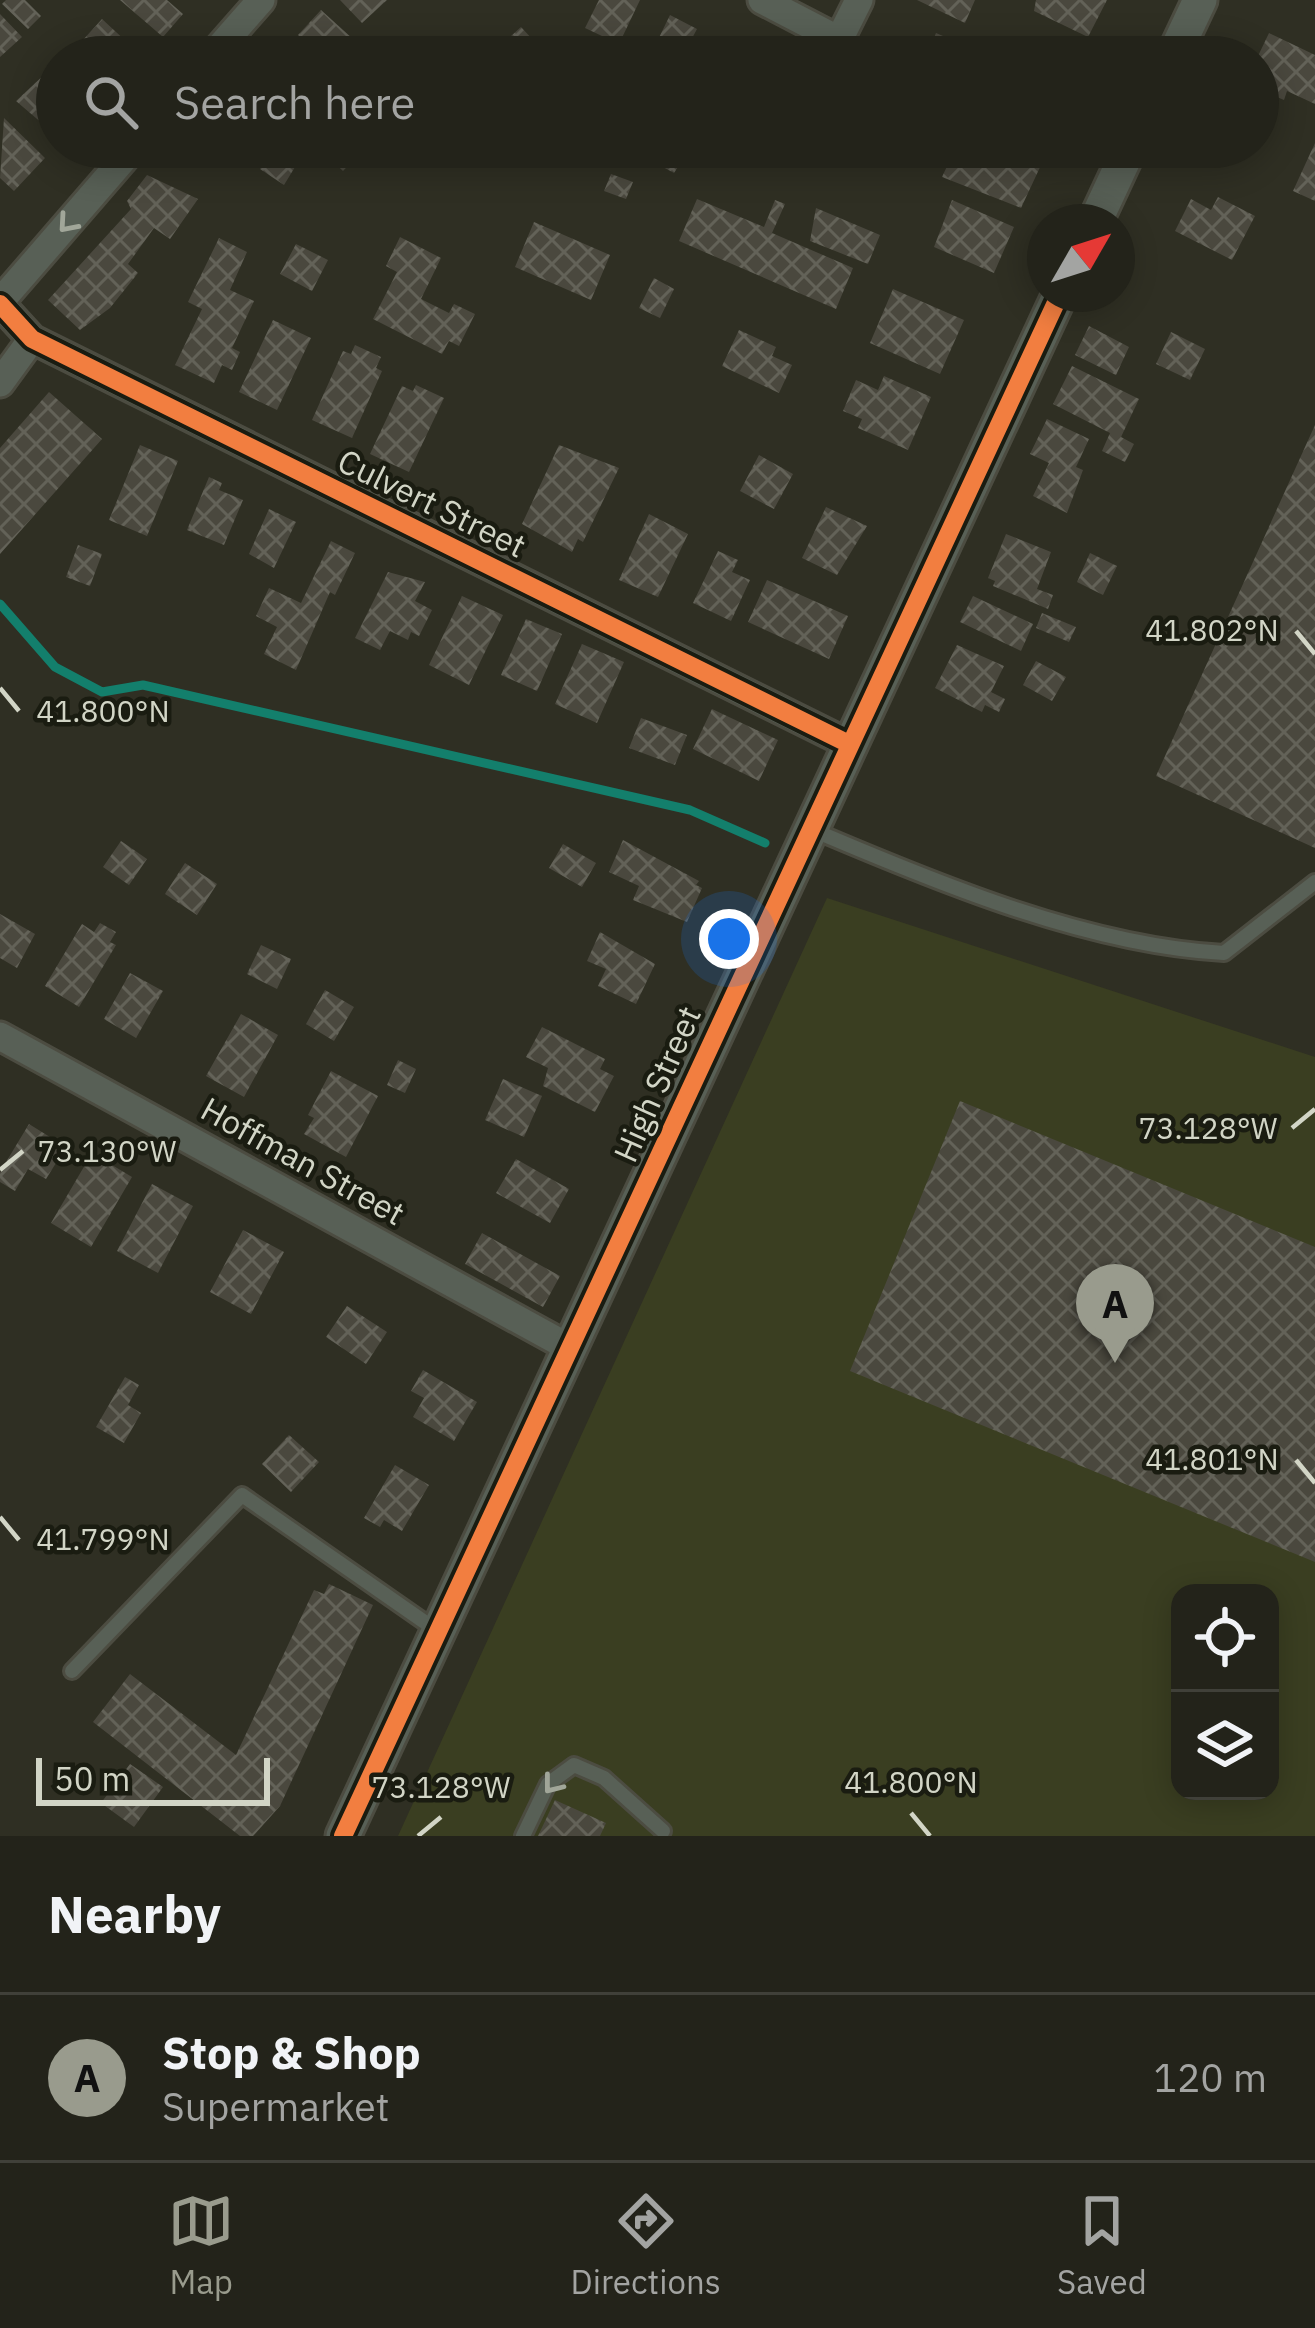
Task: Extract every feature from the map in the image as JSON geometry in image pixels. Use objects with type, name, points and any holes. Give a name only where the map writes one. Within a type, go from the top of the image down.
[{"type":"street","points":[[229,36],[261,0]]},
{"type":"street","points":[[762,0],[831,36]]},
{"type":"street","points":[[841,36],[859,0]]},
{"type":"street","points":[[1183,36],[1200,0]]},
{"type":"street","points":[[0,303],[116,168]]},
{"type":"street","points":[[1103,204],[1120,168]]},
{"type":"street","name":"Culvert Street","points":[[0,303],[32,339],[847,742]]},
{"type":"street","name":"High Street","points":[[343,1836],[572,1348],[847,742],[1051,312]]},
{"type":"street","points":[[0,383],[32,339]]},
{"type":"street","name":"Hoffman Street","points":[[0,1036],[572,1348]]},
{"type":"lane","points":[[808,828],[887,862],[1101,934],[1178,951],[1224,953],[1315,883]]},
{"type":"lane","points":[[72,1671],[242,1495],[436,1630]]},
{"type":"lane","points":[[523,1836],[548,1784],[574,1765],[604,1778],[663,1831]]},
{"type":"shaded area","points":[[827,898],[1315,1057],[1315,1836],[398,1836]]},
{"type":"building","points":[[25,0],[41,16],[28,29],[2,4]]},
{"type":"building","points":[[120,0],[167,0],[183,14],[162,36]]},
{"type":"building","points":[[340,0],[387,0],[362,23]]},
{"type":"building","points":[[599,0],[640,0],[623,36],[602,36],[585,28]]},
{"type":"building","points":[[917,0],[975,0],[965,23]]},
{"type":"building","points":[[1036,0],[1107,0],[1089,36],[1034,11]]},
{"type":"building","points":[[321,10],[350,36],[299,36]]},
{"type":"building","points":[[0,14],[22,37],[0,57]]},
{"type":"building","points":[[670,15],[697,29],[693,36],[660,36]]},
{"type":"building","points":[[102,19],[120,36],[87,36]]},
{"type":"building","points":[[1279,38],[1315,55],[1315,104],[1287,91],[1284,100],[1279,98]]},
{"type":"building","points":[[36,82],[36,118],[16,101]]},
{"type":"building","points":[[4,118],[36,149],[36,168],[14,191],[0,178]]},
{"type":"building","points":[[1315,143],[1315,201],[1293,191]]},
{"type":"building","points":[[261,168],[294,168],[284,185]]},
{"type":"building","points":[[946,168],[1040,168],[1021,208],[942,177]]},
{"type":"building","points":[[611,174],[633,182],[626,199],[604,191]]},
{"type":"building","points":[[147,175],[198,199],[170,239],[154,228],[128,264],[138,273],[110,308],[80,330],[48,300],[131,209],[127,201]]},
{"type":"building","points":[[1218,197],[1255,216],[1232,260],[1175,231],[1191,199],[1211,210]]},
{"type":"building","points":[[697,199],[764,227],[775,200],[785,204],[772,233],[853,268],[836,309],[679,241]]},
{"type":"building","points":[[952,200],[1014,227],[994,273],[934,247]]},
{"type":"building","points":[[816,208],[880,235],[868,264],[810,241]]},
{"type":"building","points":[[534,222],[610,255],[591,300],[515,267]]},
{"type":"building","points":[[400,237],[441,258],[421,299],[449,313],[454,304],[475,314],[459,346],[449,341],[442,354],[373,319],[397,272],[386,266]]},
{"type":"building","points":[[219,238],[247,252],[230,290],[254,301],[232,348],[240,352],[232,370],[222,365],[214,383],[175,365],[202,309],[188,302]]},
{"type":"building","points":[[296,244],[328,260],[312,291],[280,274]]},
{"type":"building","points":[[654,278],[674,289],[660,318],[639,308]]},
{"type":"building","points":[[893,289],[964,320],[940,374],[870,343]]},
{"type":"building","points":[[273,320],[311,338],[277,410],[239,392]]},
{"type":"building","points":[[1089,326],[1129,347],[1116,375],[1075,355]]},
{"type":"building","points":[[739,330],[776,347],[772,356],[792,365],[779,393],[722,366]]},
{"type":"building","points":[[1171,332],[1205,349],[1190,380],[1156,364]]},
{"type":"building","points":[[355,345],[381,357],[376,368],[382,371],[352,438],[312,420],[343,351],[351,354]]},
{"type":"building","points":[[1072,366],[1139,399],[1121,437],[1134,444],[1125,462],[1102,451],[1110,433],[1053,404]]},
{"type":"building","points":[[884,376],[931,397],[908,450],[858,428],[862,419],[843,411],[856,380],[878,390]]},
{"type":"building","points":[[416,385],[444,398],[409,472],[370,454],[402,386],[413,391]]},
{"type":"building","points":[[49,392],[102,439],[0,554],[0,448]]},
{"type":"building","points":[[1047,419],[1089,439],[1076,467],[1083,470],[1067,513],[1033,496],[1049,463],[1030,454]]},
{"type":"building","points":[[1315,425],[1315,848],[1156,776]]},
{"type":"building","points":[[140,445],[178,461],[147,536],[109,520]]},
{"type":"building","points":[[559,445],[619,468],[583,542],[578,539],[572,552],[522,524]]},
{"type":"building","points":[[759,455],[793,474],[774,509],[740,491]]},
{"type":"building","points":[[209,477],[222,483],[219,490],[243,500],[224,545],[187,530]]},
{"type":"building","points":[[826,507],[867,526],[837,575],[802,558]]},
{"type":"building","points":[[269,509],[296,522],[274,568],[249,554]]},
{"type":"building","points":[[649,514],[688,534],[658,597],[619,580]]},
{"type":"building","points":[[1006,534],[1051,552],[1037,589],[1053,595],[1048,609],[993,586],[995,581],[988,578]]},
{"type":"building","points":[[331,541],[355,553],[335,595],[330,592],[296,670],[264,654],[277,627],[256,616],[269,588],[301,603]]},
{"type":"building","points":[[78,545],[102,554],[90,586],[66,577]]},
{"type":"building","points":[[718,551],[738,560],[732,572],[750,580],[731,621],[693,603]]},
{"type":"building","points":[[1090,553],[1117,566],[1103,595],[1077,582]]},
{"type":"building","points":[[388,572],[425,582],[415,601],[432,610],[419,636],[411,632],[408,640],[390,631],[380,650],[355,638]]},
{"type":"building","points":[[767,580],[848,616],[829,659],[748,622]]},
{"type":"building","points":[[462,596],[503,615],[469,685],[429,665]]},
{"type":"building","points":[[973,596],[1033,624],[1021,651],[960,622]]},
{"type":"building","points":[[1042,613],[1076,627],[1069,642],[1036,628]]},
{"type":"building","points":[[526,619],[562,634],[537,691],[501,675]]},
{"type":"building","points":[[582,644],[624,662],[597,723],[555,704]]},
{"type":"building","points":[[957,645],[1004,666],[991,692],[1005,699],[999,712],[985,705],[982,712],[935,688]]},
{"type":"building","points":[[1036,661],[1066,677],[1052,701],[1023,685]]},
{"type":"building","points":[[712,709],[778,740],[759,781],[693,749]]},
{"type":"building","points":[[641,718],[687,735],[675,765],[629,748]]},
{"type":"building","points":[[623,840],[699,881],[696,885],[702,888],[687,922],[633,900],[639,886],[609,872]]},
{"type":"building","points":[[121,841],[147,859],[129,885],[103,867]]},
{"type":"building","points":[[563,844],[596,863],[582,887],[549,868]]},
{"type":"building","points":[[185,863],[217,884],[197,915],[165,894]]},
{"type":"building","points":[[0,914],[35,934],[17,968],[0,958]]},
{"type":"building","points":[[100,923],[116,932],[110,942],[116,945],[79,1007],[45,986],[82,924],[94,932]]},
{"type":"building","points":[[600,932],[655,964],[636,1004],[598,986],[606,969],[587,961]]},
{"type":"building","points":[[261,945],[291,959],[277,989],[247,974]]},
{"type":"building","points":[[130,973],[163,991],[136,1038],[104,1019]]},
{"type":"building","points":[[325,990],[354,1007],[334,1041],[306,1024]]},
{"type":"building","points":[[241,1014],[278,1035],[244,1097],[206,1076]]},
{"type":"building","points":[[542,1027],[605,1059],[600,1069],[614,1076],[595,1112],[543,1086],[548,1068],[526,1057]]},
{"type":"building","points":[[398,1060],[416,1069],[405,1093],[387,1085]]},
{"type":"building","points":[[331,1071],[378,1096],[346,1157],[304,1134],[314,1118],[308,1115]]},
{"type":"building","points":[[503,1079],[542,1096],[524,1137],[485,1120]]},
{"type":"building","points":[[960,1101],[1315,1247],[1315,1562],[850,1371]]},
{"type":"building","points":[[29,1124],[66,1147],[46,1179],[28,1169],[15,1191],[0,1182],[0,1172]]},
{"type":"building","points":[[92,1153],[132,1177],[91,1247],[51,1223]]},
{"type":"building","points":[[516,1159],[569,1189],[550,1223],[496,1193]]},
{"type":"building","points":[[152,1184],[193,1206],[158,1273],[117,1251]]},
{"type":"building","points":[[243,1230],[284,1252],[251,1314],[210,1292]]},
{"type":"building","points":[[482,1233],[560,1276],[543,1307],[465,1264]]},
{"type":"building","points":[[347,1306],[387,1332],[366,1364],[326,1337]]},
{"type":"building","points":[[423,1370],[477,1402],[454,1441],[413,1417],[424,1398],[411,1391]]},
{"type":"building","points":[[125,1377],[139,1385],[128,1405],[141,1413],[124,1443],[96,1427]]},
{"type":"building","points":[[289,1435],[319,1462],[291,1492],[262,1464]]},
{"type":"building","points":[[395,1465],[429,1485],[402,1531],[384,1520],[380,1527],[364,1518]]},
{"type":"building","points":[[329,1584],[373,1605],[280,1806],[253,1836],[240,1836],[93,1722],[130,1674],[236,1755],[314,1590],[324,1594]]},
{"type":"building","points":[[130,1764],[163,1787],[134,1827],[101,1803]]},
{"type":"building","points":[[555,1800],[606,1823],[600,1836],[538,1836]]},
{"type":"waterway","points":[[0,604],[55,667],[102,692],[143,685],[690,810],[765,843]]},
{"type":"cycle path","points":[[0,304],[32,339],[847,743]]},
{"type":"cycle path","points":[[343,1836],[1052,312]]},
{"type":"place","name":"Stop & Shop","points":[[1115,1363]]}]
